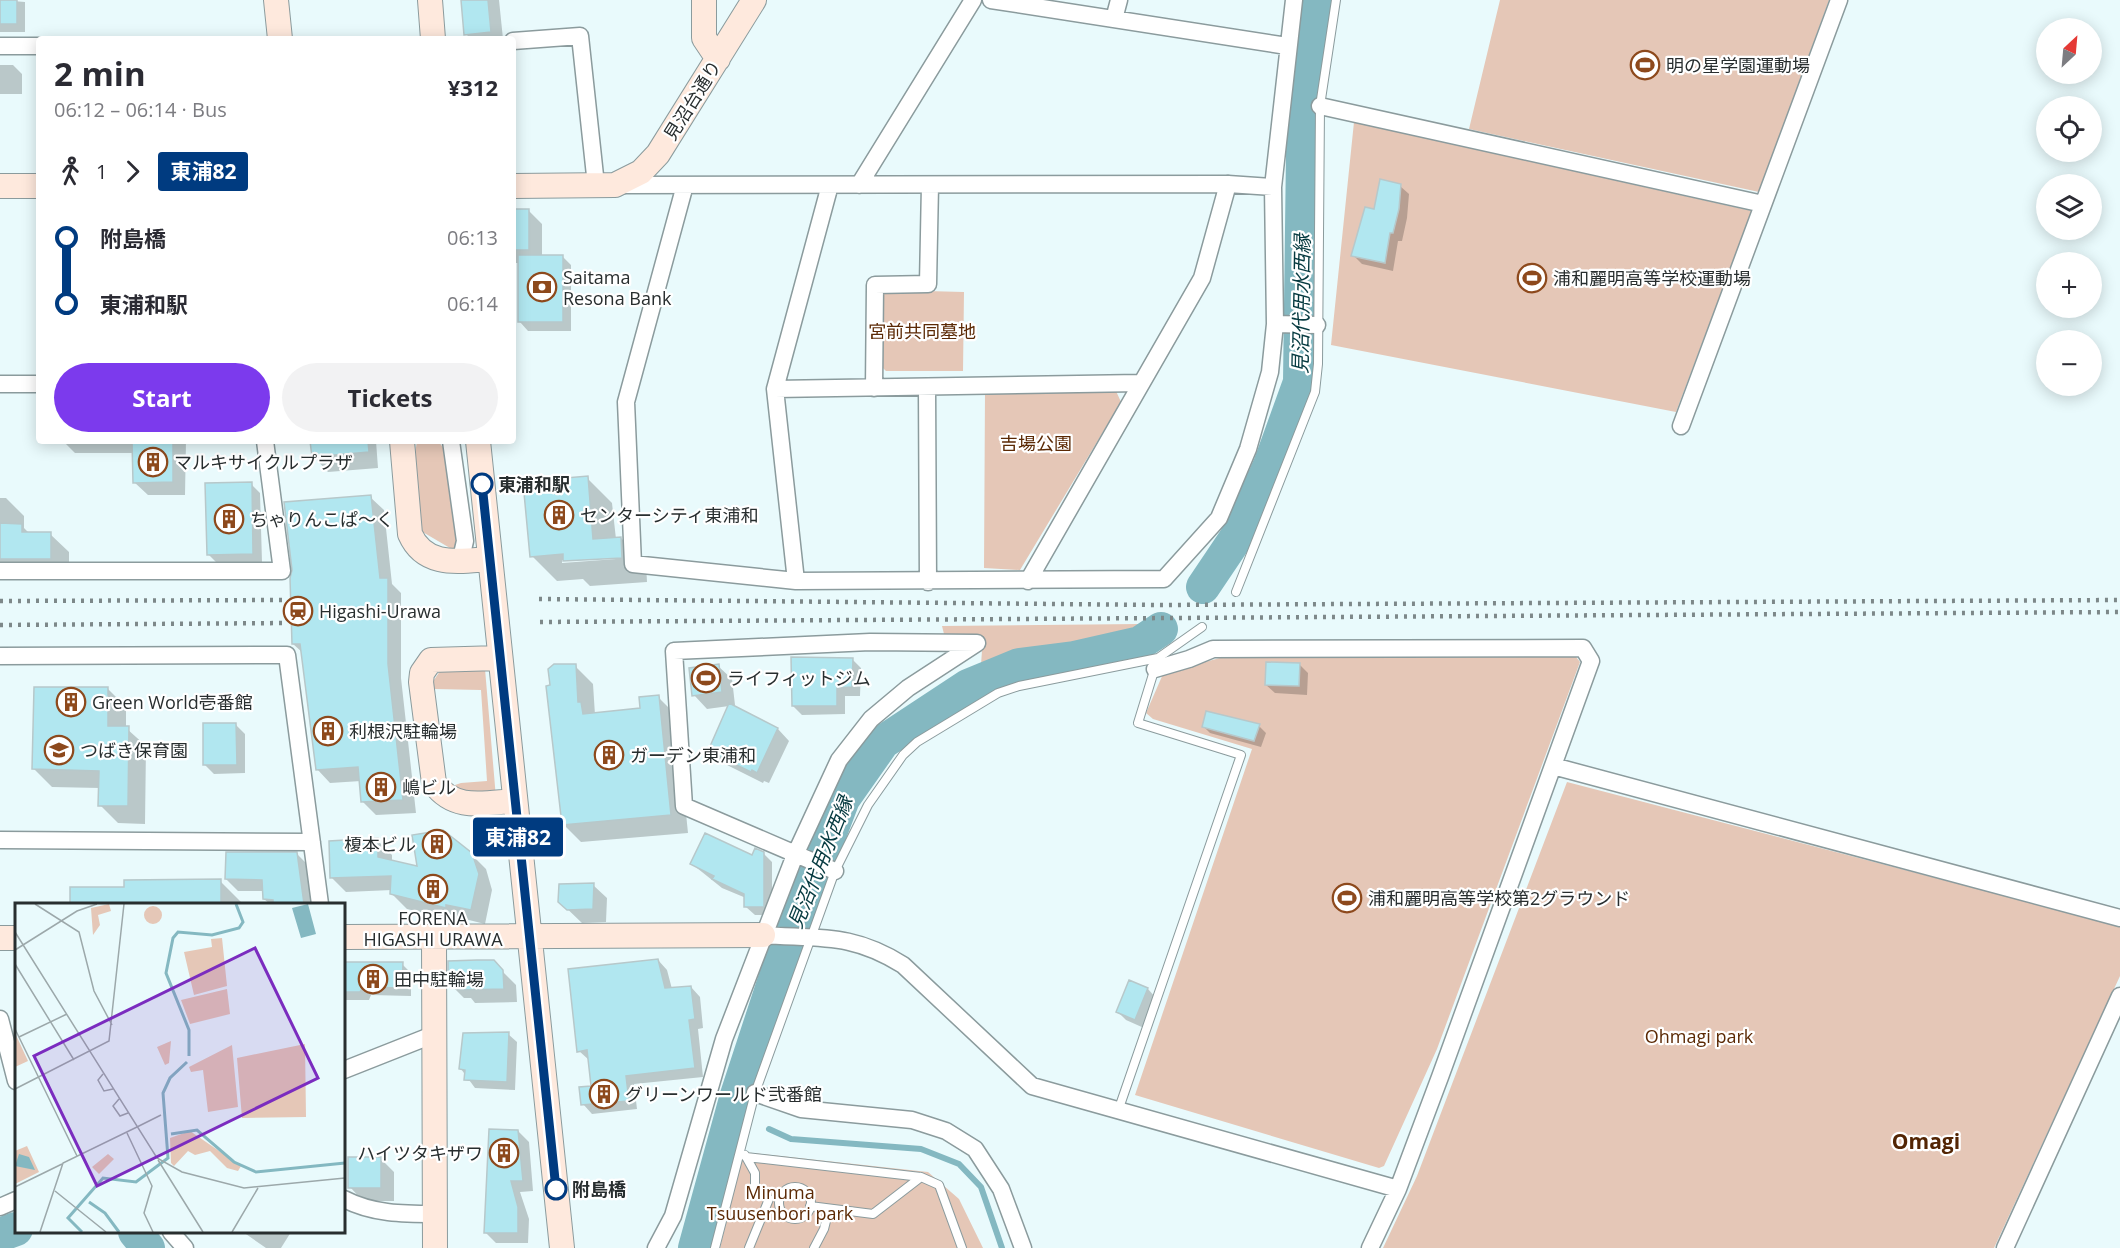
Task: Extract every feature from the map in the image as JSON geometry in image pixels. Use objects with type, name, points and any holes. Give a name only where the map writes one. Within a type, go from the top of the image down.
[{"type":"street","points":[[276,0],[280,36]]},
{"type":"street","points":[[429,0],[434,36]]},
{"type":"street","points":[[704,0],[702,26],[705,38],[718,59]]},
{"type":"street","name":"見沼台通り","points":[[605,185],[641,172],[658,154],[754,0]]},
{"type":"street","points":[[859,185],[974,0]]},
{"type":"street","points":[[991,0],[1287,46]]},
{"type":"street","points":[[1114,19],[1119,0]]},
{"type":"street","points":[[685,185],[626,402],[633,564],[796,581],[1164,579],[1219,518],[1248,449],[1270,372],[1275,324],[1273,187],[1287,46],[1294,0]]},
{"type":"street","points":[[1681,426],[1839,0]]},
{"type":"street","points":[[516,40],[580,36],[605,185]]},
{"type":"street","points":[[0,46],[36,46]]},
{"type":"street","points":[[1320,106],[1763,204]]},
{"type":"street","points":[[874,388],[875,285],[928,284],[930,184]]},
{"type":"street","points":[[516,186],[1228,184],[1273,187]]},
{"type":"street","points":[[1028,581],[1202,278],[1228,184]]},
{"type":"street","points":[[796,581],[774,389],[830,185]]},
{"type":"street","points":[[0,186],[36,186]]},
{"type":"street","points":[[1275,324],[1317,325]]},
{"type":"street","points":[[774,389],[1140,383]]},
{"type":"street","points":[[0,384],[36,384]]},
{"type":"street","points":[[927,387],[928,582]]},
{"type":"street","points":[[0,570],[282,571],[265,444]]},
{"type":"street","points":[[402,444],[410,534],[417,548],[426,555],[440,560],[489,559]]},
{"type":"street","points":[[451,444],[465,541],[462,554],[455,561]]},
{"type":"street","points":[[477,444],[562,1248]]},
{"type":"street","points":[[656,1248],[674,1216],[724,1039],[795,855],[838,760],[871,718],[908,688],[977,643],[870,642],[674,651],[684,806],[795,855],[835,871]]},
{"type":"street","points":[[1157,663],[1189,660],[1213,649],[1583,648],[1591,661],[1398,1190],[1370,1248]]},
{"type":"street","points":[[0,656],[287,655],[320,903]]},
{"type":"street","points":[[500,658],[431,660],[422,673],[421,682],[434,783],[440,792],[462,805],[514,801]]},
{"type":"street","points":[[1553,766],[2120,918]]},
{"type":"street","points":[[0,840],[312,842]]},
{"type":"street","points":[[345,937],[763,935],[839,938],[882,951],[903,965],[1032,1086],[1398,1190]]},
{"type":"street","points":[[434,936],[435,1248]]},
{"type":"street","points":[[2005,1248],[2120,996]]},
{"type":"street","points":[[0,1019],[12,1081]]},
{"type":"street","points":[[345,1070],[435,1034]]},
{"type":"street","points":[[755,1093],[801,1109],[912,1120],[946,1131],[975,1149],[1001,1189],[1023,1248]]},
{"type":"street","points":[[0,1207],[15,1200]]},
{"type":"street","points":[[345,1200],[362,1208],[397,1215],[435,1214]]},
{"type":"street","points":[[172,1233],[186,1248]]},
{"type":"lane","points":[[1236,592],[1304,425],[1314,392],[1318,364],[1320,106],[1336,0]]},
{"type":"lane","points":[[715,1248],[755,1093],[835,871],[884,780],[917,742],[1008,690],[1157,663],[1202,627]]},
{"type":"lane","points":[[1118,1112],[1241,755],[1138,723],[1157,663]]},
{"type":"lane","points":[[779,1200],[769,1199],[755,1187],[755,1173],[745,1154],[921,1177],[939,1185],[962,1248]]},
{"type":"lane","points":[[810,1206],[873,1214],[921,1177]]},
{"type":"lane","points":[[798,1187],[808,1194],[810,1206],[804,1216],[792,1218],[782,1212],[779,1200],[786,1190],[798,1187]]},
{"type":"lane","points":[[750,1248],[769,1199]]},
{"type":"lane","points":[[814,1248],[824,1229],[830,1209]]},
{"type":"green space","name":"明の星学園運動場","points":[[1500,0],[1829,0],[1759,192],[1469,129]]},
{"type":"green space","name":"浦和麗明高等学校運動場","points":[[1354,122],[1752,211],[1676,412],[1331,345]]},
{"type":"green space","name":"宮前共同墓地","points":[[888,290],[964,292],[963,371],[886,371],[881,366],[881,296]]},
{"type":"green space","name":"吉場公園","points":[[1116,391],[1121,402],[1020,570],[984,568],[985,392]]},
{"type":"green space","points":[[417,444],[440,444],[449,455],[458,533],[455,551],[421,531],[415,454]]},
{"type":"green space","points":[[1139,624],[1132,630],[1110,638],[1049,645],[981,665],[983,636],[944,634],[942,626]]},
{"type":"green space","name":"浦和麗明高等学校第2グラウンド","points":[[1223,657],[1576,657],[1580,662],[1437,1049],[1384,1166],[1379,1168],[1135,1095],[1252,749],[1153,719],[1146,713],[1163,674]]},
{"type":"green space","points":[[485,669],[496,798],[471,800],[455,785],[487,781],[481,690],[435,689],[430,686],[440,671]]},
{"type":"green space","name":"Ohmagi park","points":[[1567,782],[2120,926],[2120,976],[1994,1248],[1383,1248],[1417,1176]]},
{"type":"green space","name":"Minuma Tsuusenbori park","points":[[743,1152],[928,1172],[959,1199],[983,1248],[720,1248]]},
{"type":"building","points":[[0,0],[17,0],[17,24],[0,24]]},
{"type":"building","points":[[461,0],[488,0],[491,32],[464,35]]},
{"type":"building","points":[[1380,179],[1401,184],[1399,209],[1393,233],[1390,233],[1385,263],[1351,256],[1365,207],[1374,209]]},
{"type":"building","points":[[516,209],[529,209],[529,250],[516,250]]},
{"type":"building","points":[[518,255],[563,255],[563,322],[518,322]]},
{"type":"building","name":"マルキサイクルプラザ","points":[[132,444],[173,444],[173,482],[133,483]]},
{"type":"building","points":[[310,444],[368,444],[369,452],[312,457]]},
{"type":"building","name":"センターシティ東浦和","points":[[588,476],[593,539],[621,537],[622,558],[563,561],[563,554],[530,557],[524,493],[532,492],[531,481]]},
{"type":"building","name":"ちゃりんこぱ～く","points":[[252,482],[253,554],[207,555],[205,483]]},
{"type":"building","points":[[371,495],[380,578],[388,578],[388,664],[403,800],[361,802],[358,767],[316,770],[300,644],[292,644],[290,578],[292,570],[284,502]]},
{"type":"building","points":[[0,523],[22,524],[22,532],[51,532],[51,559],[0,559]]},
{"type":"building","points":[[791,657],[853,658],[852,687],[837,688],[837,706],[792,706]]},
{"type":"building","points":[[1266,662],[1300,663],[1299,686],[1265,685]]},
{"type":"building","name":"ガーデン東浦和","points":[[554,664],[576,664],[578,702],[581,702],[583,714],[640,708],[639,697],[659,695],[671,815],[562,825],[546,686],[550,685],[548,669]]},
{"type":"building","points":[[719,664],[722,692],[692,696],[689,668]]},
{"type":"building","points":[[34,687],[108,687],[108,726],[129,726],[128,806],[98,806],[99,771],[32,769]]},
{"type":"building","points":[[729,703],[778,728],[757,773],[708,751]]},
{"type":"building","points":[[1206,711],[1260,724],[1254,741],[1202,727]]},
{"type":"building","points":[[203,723],[236,723],[237,765],[203,765]]},
{"type":"building","points":[[497,817],[500,845],[478,829],[485,818]]},
{"type":"building","points":[[443,830],[472,853],[479,874],[471,910],[446,905],[446,908],[390,894],[391,876],[330,878],[329,841],[378,838],[378,857],[417,866],[412,835]]},
{"type":"building","points":[[705,833],[752,855],[755,848],[764,852],[764,907],[744,907],[744,894],[712,879],[714,876],[690,864]]},
{"type":"building","points":[[226,852],[297,852],[304,903],[273,903],[273,900],[263,899],[262,880],[225,879]]},
{"type":"building","points":[[221,879],[221,903],[70,903],[70,887],[124,887],[124,880]]},
{"type":"building","points":[[594,883],[593,909],[567,910],[558,902],[559,884]]},
{"type":"building","points":[[658,959],[665,988],[691,986],[695,1019],[689,1020],[695,1068],[626,1076],[629,1101],[581,1105],[579,1087],[591,1086],[587,1050],[577,1052],[568,969]]},
{"type":"building","points":[[494,960],[503,970],[504,989],[460,990],[460,985],[448,985],[448,961]]},
{"type":"building","name":"田中駐輪場","points":[[345,962],[403,962],[402,988],[363,987],[360,992],[345,992]]},
{"type":"building","points":[[1129,980],[1148,988],[1135,1020],[1116,1012]]},
{"type":"building","points":[[509,1032],[507,1082],[464,1080],[465,1070],[459,1069],[463,1033]]},
{"type":"building","points":[[489,1129],[518,1130],[523,1181],[511,1181],[518,1207],[518,1233],[484,1233]]},
{"type":"building","points":[[348,1157],[381,1157],[381,1188],[348,1188]]},
{"type":"waterway","name":"見沼代用水西縁","points":[[1203,587],[1240,532],[1270,465],[1300,382],[1304,77],[1316,0]]},
{"type":"waterway","name":"見沼代用水西縁","points":[[695,1248],[737,1095],[776,976],[843,799],[883,742],[968,686],[1019,665],[1074,658],[1140,643],[1161,629]]},
{"type":"waterway","points":[[769,1129],[791,1139],[921,1149],[959,1164],[981,1187],[1002,1248]]},
{"type":"waterway","name":"見沼代用水西縁","points":[[0,1235],[15,1229]]},
{"type":"waterway","name":"見沼代用水西縁","points":[[136,1233],[148,1248]]},
{"type":"railway","points":[[539,599],[1160,605],[2120,600]]},
{"type":"railway","points":[[0,601],[287,600]]},
{"type":"railway","points":[[540,622],[2120,612]]},
{"type":"railway","points":[[0,625],[288,623]]},
{"type":"bus line","name":"東浦82","points":[[482,484],[556,1189]]},
{"type":"place","name":"明の星学園運動場","points":[[1645,65]]},
{"type":"place","name":"浦和麗明高等学校運動場","points":[[1532,278]]},
{"type":"place","name":"Saitama Resona Bank","points":[[542,287]]},
{"type":"place","name":"マルキサイクルプラザ","points":[[153,462]]},
{"type":"place","name":"東浦和駅","points":[[482,484]]},
{"type":"place","name":"センターシティ東浦和","points":[[559,515]]},
{"type":"place","name":"ちゃりんこぱ～く","points":[[229,519]]},
{"type":"place","name":"Higashi-Urawa","points":[[298,611]]},
{"type":"place","name":"ライフィットジム","points":[[706,678]]},
{"type":"place","name":"Green World壱番館","points":[[71,702]]},
{"type":"place","name":"利根沢駐輪場","points":[[328,731]]},
{"type":"place","name":"つばき保育園","points":[[59,750]]},
{"type":"place","name":"ガーデン東浦和","points":[[609,755]]},
{"type":"place","name":"嶋ビル","points":[[381,787]]},
{"type":"place","name":"榎本ビル","points":[[437,844]]},
{"type":"place","name":"FORENA HIGASHI URAWA","points":[[433,889]]},
{"type":"place","name":"浦和麗明高等学校第2グラウンド","points":[[1347,898]]},
{"type":"place","name":"田中駐輪場","points":[[373,979]]},
{"type":"place","name":"グリーンワールド弐番館","points":[[604,1094]]},
{"type":"place","name":"ハイツタキザワ","points":[[504,1153]]},
{"type":"place","name":"附島橋","points":[[556,1189]]},
{"type":"district","name":"Omagi","points":[[1926,1141]]}]
